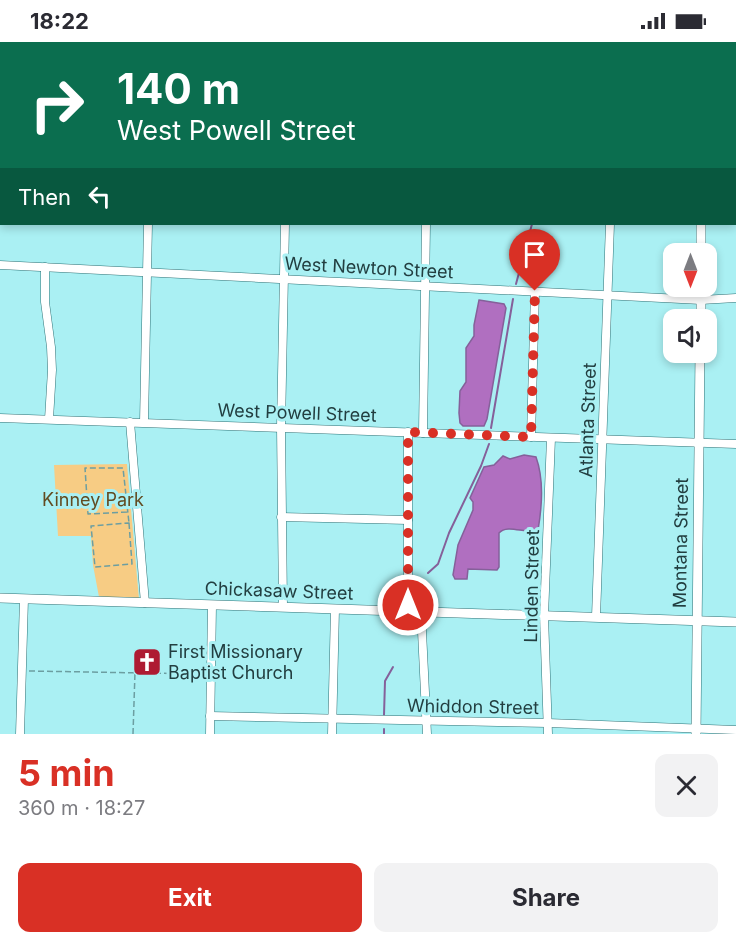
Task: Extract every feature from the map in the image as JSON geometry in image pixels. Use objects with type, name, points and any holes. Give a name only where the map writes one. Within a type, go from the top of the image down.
[{"type":"street","points":[[144,422],[148,225]]},
{"type":"street","points":[[282,607],[280,427],[285,225]]},
{"type":"street","points":[[423,433],[426,225]]},
{"type":"street","name":"Atlanta Street","points":[[596,617],[610,225]]},
{"type":"street","points":[[701,243],[702,225]]},
{"type":"street","name":"West Newton Street","points":[[0,265],[701,300],[736,298]]},
{"type":"street","points":[[45,267],[45,313],[51,347],[52,370],[49,419]]},
{"type":"street","points":[[531,437],[535,291]]},
{"type":"street","points":[[701,300],[701,309]]},
{"type":"street","name":"Montana Street","points":[[696,731],[700,363]]},
{"type":"street","name":"West Powell Street","points":[[0,418],[736,444]]},
{"type":"street","points":[[130,422],[145,603]]},
{"type":"street","points":[[408,432],[408,611]]},
{"type":"street","name":"Linden Street","points":[[548,734],[544,616],[551,438]]},
{"type":"street","points":[[281,517],[408,520]]},
{"type":"street","name":"Chickasaw Street","points":[[0,598],[736,622]]},
{"type":"street","points":[[20,734],[24,599]]},
{"type":"street","points":[[210,734],[212,605]]},
{"type":"street","points":[[333,734],[335,609]]},
{"type":"street","points":[[422,611],[427,734]]},
{"type":"street","name":"Whiddon Street","points":[[210,716],[548,723],[696,731],[736,730]]},
{"type":"path","points":[[127,512],[88,514],[85,468],[123,468],[129,523],[132,564],[95,567],[91,526],[129,523]]},
{"type":"path","points":[[22,671],[211,674]]},
{"type":"path","points":[[133,734],[135,672]]},
{"type":"green space","name":"Kinney Park","points":[[127,464],[139,599],[99,597],[91,536],[58,536],[54,465]]},
{"type":"shaded area","points":[[479,300],[504,304],[506,308],[487,419],[484,426],[463,426],[460,423],[459,413],[460,391],[466,382],[466,348],[474,336]]},
{"type":"shaded area","points":[[524,455],[536,457],[539,466],[541,503],[538,530],[503,530],[499,533],[499,567],[497,570],[468,569],[467,579],[455,579],[453,575],[458,545],[473,510],[473,502],[470,498],[484,467],[494,465],[503,456],[510,459]]},
{"type":"waterway","points":[[516,284],[532,225]]},
{"type":"waterway","points":[[491,428],[513,299]]},
{"type":"waterway","points":[[428,573],[438,564],[449,533],[489,444]]},
{"type":"waterway","points":[[384,715],[385,681],[393,667]]},
{"type":"waterway","points":[[384,729],[384,734]]},
{"type":"place","name":"First Missionary Baptist Church","points":[[147,662]]},
{"type":"route","points":[[408,605],[408,432],[531,437],[535,291]]}]
